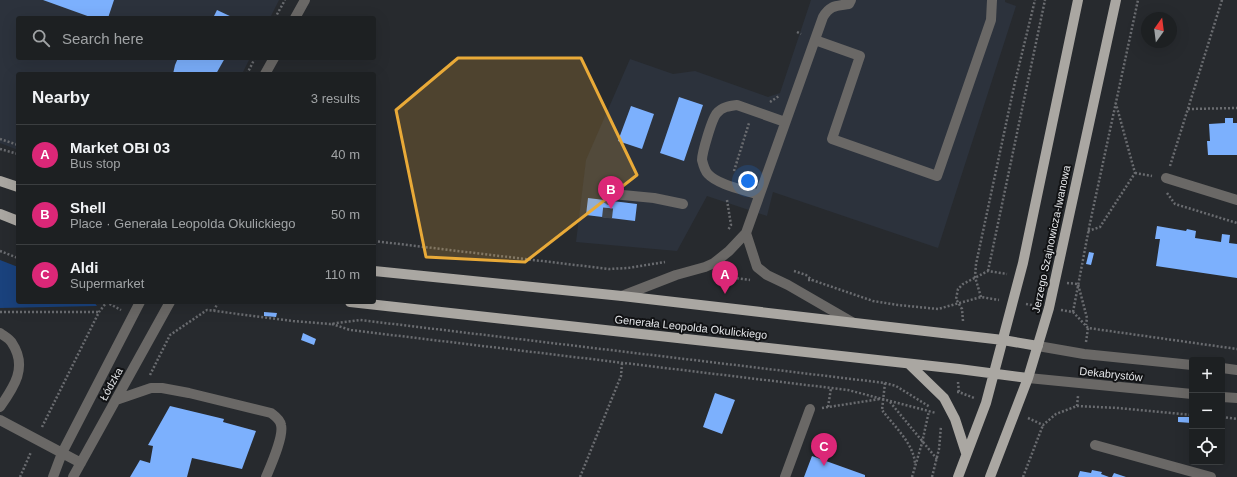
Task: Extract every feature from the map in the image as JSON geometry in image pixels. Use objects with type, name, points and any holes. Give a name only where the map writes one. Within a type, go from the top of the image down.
[{"type":"main road","name":"Jerzego Szajnowicza-Iwanowa","points":[[958,477],[986,403],[1023,263],[1078,0]]},
{"type":"main road","name":"Jerzego Szajnowicza-Iwanowa","points":[[990,477],[1028,378],[1056,281],[1116,0]]},
{"type":"main road","points":[[0,181],[16,186]]},
{"type":"main road","points":[[0,214],[16,220]]},
{"type":"main road","name":"Generała Leopolda Okulickiego","points":[[376,272],[622,296],[1003,340],[1038,346]]},
{"type":"main road","name":"Generała Leopolda Okulickiego","points":[[368,304],[995,373],[1028,378]]},
{"type":"main road","points":[[909,364],[944,398],[955,419],[966,453]]},
{"type":"street","points":[[297,16],[305,0]]},
{"type":"street","points":[[622,296],[676,275],[714,263],[729,251],[746,233],[823,17],[827,10],[833,7],[849,4],[851,0]]},
{"type":"street","points":[[815,40],[860,56],[832,139],[938,176],[990,20],[992,0]]},
{"type":"street","points":[[759,195],[714,179],[707,172],[702,161],[703,150],[715,114],[724,108],[737,105],[785,122]]},
{"type":"street","points":[[1165,183],[1237,200]]},
{"type":"street","points":[[609,200],[612,194],[654,198],[683,204]]},
{"type":"street","points":[[746,233],[757,267],[767,275],[788,285],[852,322]]},
{"type":"street","name":"Łódzka","points":[[53,477],[62,453],[139,304]]},
{"type":"street","name":"Łódzka","points":[[73,477],[169,304]]},
{"type":"street","points":[[0,333],[12,342],[19,358],[19,373],[13,388],[0,407]]},
{"type":"street","name":"Dekabrystów","points":[[1038,346],[1084,354],[1189,365]]},
{"type":"street","points":[[1225,368],[1237,370]]},
{"type":"street","name":"Dekabrystów","points":[[1028,378],[1189,394]]},
{"type":"street","points":[[116,400],[150,388],[162,388],[271,413],[276,416],[281,423],[281,431],[266,477]]},
{"type":"street","points":[[1225,396],[1237,398]]},
{"type":"street","points":[[785,477],[810,409]]},
{"type":"street","points":[[0,420],[81,463]]},
{"type":"street","points":[[1095,445],[1211,477]]},
{"type":"path","points":[[276,16],[284,0]]},
{"type":"path","points":[[981,297],[975,277],[976,264],[1012,97],[1036,0]]},
{"type":"path","points":[[988,271],[1045,0]]},
{"type":"path","points":[[1073,312],[1088,231],[1138,0]]},
{"type":"path","points":[[1222,0],[1165,183],[1175,204],[1237,223]]},
{"type":"path","points":[[798,41],[803,27]]},
{"type":"path","points":[[797,32],[801,34]]},
{"type":"path","points":[[248,72],[254,60]]},
{"type":"path","points":[[768,103],[778,98],[782,92]]},
{"type":"path","points":[[1088,231],[1100,227],[1135,173],[1116,104]]},
{"type":"path","points":[[1188,109],[1237,108]]},
{"type":"path","points":[[734,172],[751,117]]},
{"type":"path","points":[[0,139],[16,144]]},
{"type":"path","points":[[0,149],[16,153]]},
{"type":"path","points":[[726,195],[731,225],[728,231]]},
{"type":"path","points":[[376,241],[609,269],[628,268],[667,262]]},
{"type":"path","points":[[0,251],[16,257]]},
{"type":"path","points":[[963,318],[962,309],[956,299],[958,289],[963,284],[988,271],[1005,274]]},
{"type":"path","points":[[812,280],[873,302],[885,304],[938,309],[981,297],[998,300]]},
{"type":"path","points":[[1072,283],[1078,284]]},
{"type":"path","points":[[1078,284],[1087,318],[1086,324]]},
{"type":"path","points":[[20,477],[36,439],[99,312],[105,304]]},
{"type":"path","points":[[109,304],[125,313]]},
{"type":"path","points":[[214,311],[217,304]]},
{"type":"path","points":[[143,390],[170,336],[207,310],[330,324],[350,330],[848,390],[942,415]]},
{"type":"path","points":[[1068,311],[1073,312],[1086,324],[1088,328],[1086,342]]},
{"type":"path","points":[[0,312],[99,312]]},
{"type":"path","points":[[330,324],[360,320],[885,383],[896,386],[930,408]]},
{"type":"path","points":[[1088,328],[1237,349]]},
{"type":"path","points":[[580,477],[621,376],[622,363]]},
{"type":"path","points":[[958,380],[959,392],[971,397]]},
{"type":"path","points":[[885,383],[882,399],[882,410],[911,447],[915,456],[915,468]]},
{"type":"path","points":[[828,407],[831,388]]},
{"type":"path","points":[[810,409],[882,399]]},
{"type":"path","points":[[889,401],[937,459]]},
{"type":"path","points":[[1023,477],[1043,425],[1056,414],[1077,406],[1189,415]]},
{"type":"path","points":[[912,477],[929,412]]},
{"type":"path","points":[[1225,417],[1237,419]]},
{"type":"path","points":[[1030,420],[1043,425]]},
{"type":"path","points":[[932,477],[940,449],[941,421]]},
{"type":"highlighted area","points":[[458,58],[581,58],[637,175],[525,262],[426,257],[396,110]]},
{"type":"shaded area","points":[[0,0],[279,0],[271,16],[16,16],[16,60],[249,60],[243,72],[16,72],[16,149],[0,143]]},
{"type":"shaded area","points":[[811,0],[1005,0],[1005,2],[1016,6],[938,248],[773,192],[767,216],[707,196],[677,251],[576,242],[586,160],[630,59],[673,74],[695,71],[768,97],[780,93]]},
{"type":"shaded area","points":[[0,260],[16,266],[16,304],[96,304],[97,306],[0,308]]},
{"type":"building","points":[[43,0],[114,0],[109,16],[87,16]]},
{"type":"building","points":[[217,10],[230,16],[214,16]]},
{"type":"building","points":[[177,60],[224,60],[217,72],[173,72]]},
{"type":"building","points":[[679,97],[703,105],[684,161],[660,153]]},
{"type":"building","points":[[631,106],[654,114],[642,149],[618,141]]},
{"type":"building","points":[[1225,118],[1233,118],[1233,123],[1237,123],[1237,155],[1208,155],[1207,141],[1210,141],[1209,124],[1225,123]]},
{"type":"building","points":[[588,198],[637,204],[635,221],[586,215]]},
{"type":"building","points":[[1157,226],[1186,231],[1187,229],[1196,231],[1195,238],[1221,242],[1222,234],[1230,235],[1229,243],[1237,244],[1237,278],[1156,266],[1160,239],[1155,239]]},
{"type":"building","points":[[1089,252],[1094,253],[1091,265],[1086,264]]},
{"type":"building","points":[[264,312],[277,313],[276,317],[264,316]]},
{"type":"building","points":[[303,333],[316,339],[314,345],[301,340]]},
{"type":"building","points":[[715,393],[735,400],[722,434],[703,427]]},
{"type":"building","points":[[170,406],[224,419],[223,422],[256,431],[242,469],[192,458],[187,477],[130,477],[140,460],[150,463],[153,446],[148,445]]},
{"type":"building","points":[[1178,417],[1189,417],[1189,423],[1178,422]]},
{"type":"building","points":[[812,456],[865,475],[865,477],[804,477]]},
{"type":"building","points":[[1092,470],[1102,472],[1101,474],[1109,477],[1078,477],[1080,471],[1091,473]]},
{"type":"building","points":[[1114,473],[1126,477],[1112,477]]},
{"type":"tunnel","points":[[607,218],[609,200]]},
{"type":"place","name":"Shell","points":[[611,209]]},
{"type":"place","name":"Market OBI 03","points":[[725,294]]},
{"type":"place","name":"Aldi","points":[[824,466]]}]
